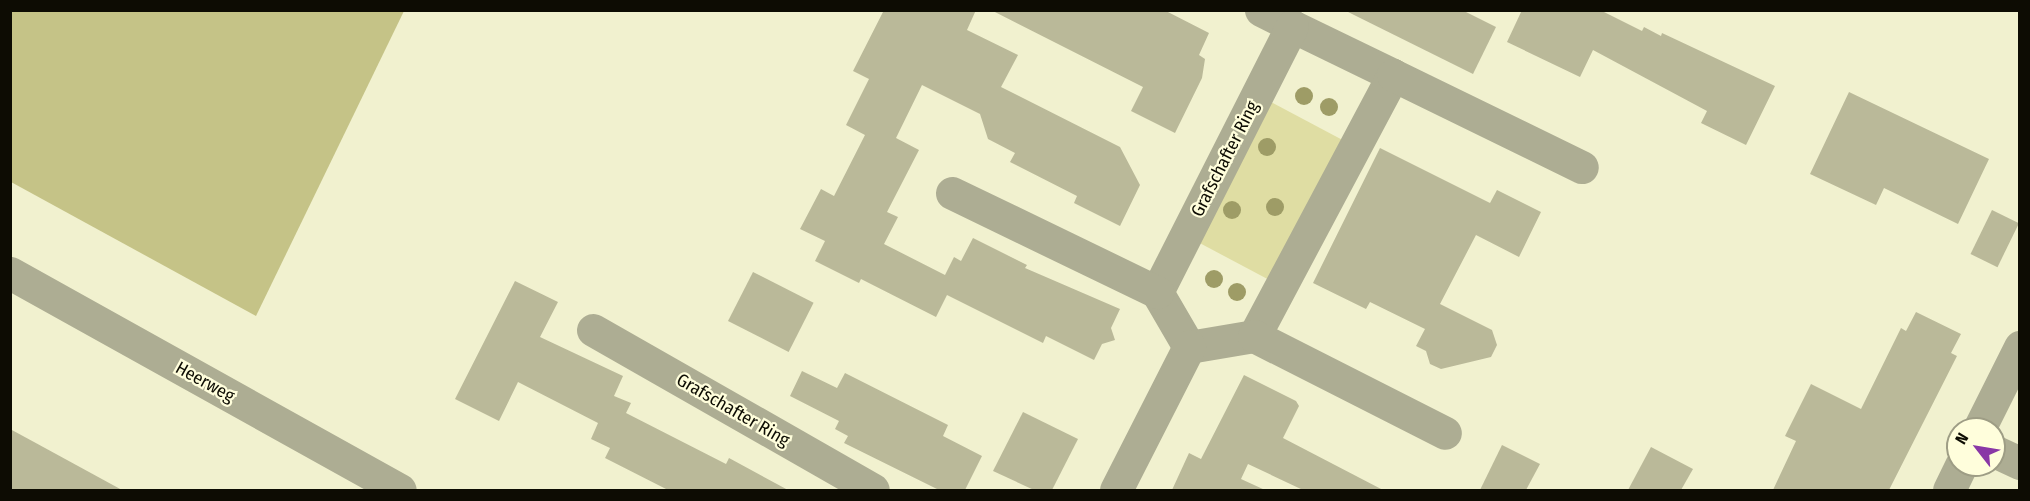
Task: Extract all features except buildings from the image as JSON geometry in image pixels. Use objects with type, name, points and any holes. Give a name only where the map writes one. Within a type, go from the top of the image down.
[{"type":"street","points":[[1261,10],[1582,166]]},
{"type":"street","name":"Grafschafter Ring","points":[[1157,292],[1293,26]]},
{"type":"street","points":[[1254,336],[1393,75]]},
{"type":"street","points":[[952,193],[1157,292],[1188,347]]},
{"type":"street","name":"Heerweg","points":[[10,273],[400,490]]},
{"type":"street","name":"Grafschafter Ring","points":[[593,330],[873,490]]},
{"type":"street","points":[[1188,347],[1254,336],[1444,433]]},
{"type":"street","points":[[1116,490],[1188,347]]},
{"type":"street","points":[[1985,417],[2019,347]]},
{"type":"shaded area","points":[[10,11],[404,11],[256,316],[11,182]]},
{"type":"shaded area","points":[[1271,102],[1342,140],[1267,279],[1197,242]]}]
